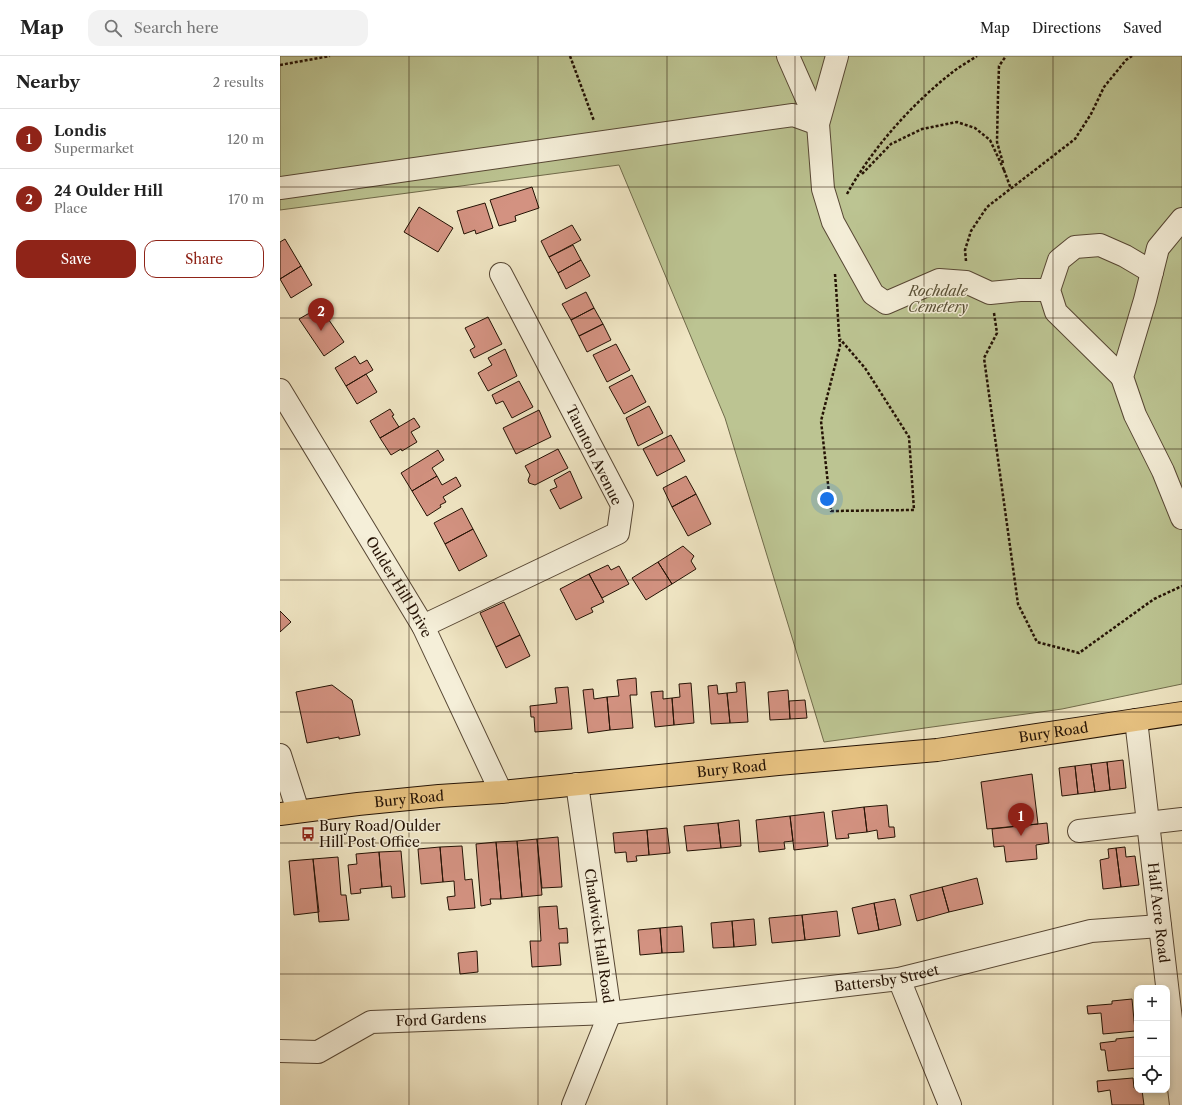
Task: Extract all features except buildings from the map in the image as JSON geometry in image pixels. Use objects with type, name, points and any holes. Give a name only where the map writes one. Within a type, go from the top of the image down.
[{"type":"main road","name":"Bury Road","points":[[289,812],[439,796],[501,792],[937,750],[1182,713]]},
{"type":"street","points":[[788,56],[818,124],[823,189],[833,222],[873,294],[886,303],[939,280],[966,282],[990,293],[1020,290],[1049,290]]},
{"type":"street","points":[[818,124],[837,56]]},
{"type":"street","points":[[280,188],[793,115],[818,124]]},
{"type":"street","points":[[1122,377],[1145,300],[1158,248],[1182,219]]},
{"type":"street","points":[[1152,272],[1126,256],[1100,245],[1075,247],[1059,260],[1049,290],[1056,312],[1122,377],[1135,415],[1163,471],[1180,510]]},
{"type":"street","name":"Taunton Avenue","points":[[423,626],[618,532],[622,505],[501,274]]},
{"type":"street","name":"Oulder Hill Drive","points":[[280,390],[423,626],[501,792]]},
{"type":"street","name":"Half Acre Road","points":[[1136,720],[1160,926],[1180,1070],[1181,1105]]},
{"type":"street","points":[[280,755],[289,812]]},
{"type":"street","name":"Chadwick Hall Road","points":[[573,1105],[610,1013],[577,784]]},
{"type":"street","points":[[1079,831],[1182,820]]},
{"type":"street","name":"Battersby Street","points":[[610,1013],[899,979],[1091,931],[1160,926]]},
{"type":"street","points":[[899,979],[950,1105]]},
{"type":"street","name":"Ford Gardens","points":[[280,1051],[318,1052],[371,1022],[610,1013]]},
{"type":"path","points":[[280,65],[330,56]]},
{"type":"path","points":[[570,56],[603,143]]},
{"type":"path","points":[[833,222],[856,179],[900,120],[949,74],[977,56]]},
{"type":"path","points":[[1004,170],[997,142],[999,66],[1006,56]]},
{"type":"path","points":[[966,282],[965,250],[971,231],[987,207],[1075,139],[1091,114],[1104,87],[1126,60],[1132,56]]},
{"type":"path","points":[[856,179],[891,144],[922,129],[957,122],[976,128],[990,140],[1011,189]]},
{"type":"path","points":[[835,270],[840,346],[821,421],[831,511],[914,510],[909,437],[865,368],[840,339]]},
{"type":"path","points":[[990,293],[998,333],[984,358],[1018,604],[1037,642],[1079,653],[1154,599],[1182,586]]},
{"type":"green space","name":"Rochdale Cemetery","points":[[280,56],[1182,56],[1182,684],[1062,709],[824,742],[725,418],[619,165],[280,210]]},
{"type":"place","name":"24 Oulder Hill","points":[[321,331]]},
{"type":"place","name":"Bury Road/Oulder Hill Post Office","points":[[308,834]]},
{"type":"place","name":"Londis","points":[[1021,836]]}]
